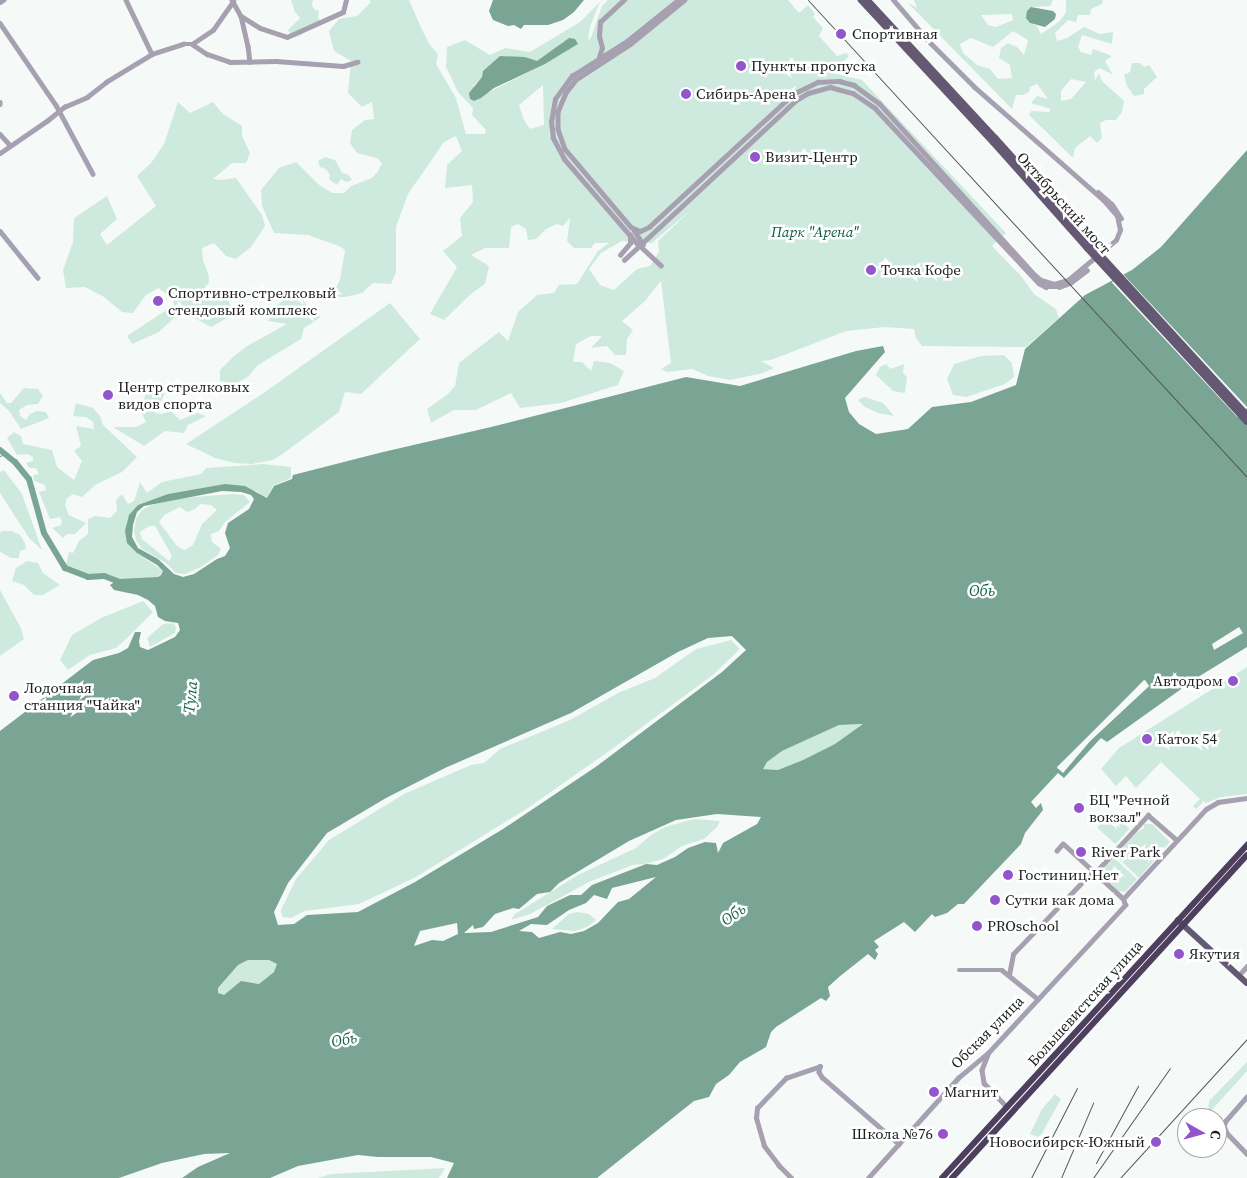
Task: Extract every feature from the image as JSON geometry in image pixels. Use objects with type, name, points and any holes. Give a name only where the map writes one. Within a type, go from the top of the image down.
[{"type":"highway","name":"Большевистская улица","points":[[952,1178],[1181,922],[1247,845]]},
{"type":"highway","name":"Большевистская улица","points":[[942,1178],[1181,922],[1247,855]]},
{"type":"main road","name":"Октябрьский мост","points":[[861,0],[1247,414]]},
{"type":"main road","name":"Октябрьский мост","points":[[868,0],[996,138],[1089,246],[1247,422]]},
{"type":"main road","points":[[1181,922],[1247,983]]},
{"type":"street","points":[[126,0],[152,54]]},
{"type":"street","points":[[192,44],[213,30],[233,0],[241,16],[250,62]]},
{"type":"street","points":[[241,16],[260,28],[287,36],[343,12],[346,0]]},
{"type":"street","points":[[598,59],[601,53],[600,22],[624,0]]},
{"type":"street","points":[[639,241],[629,234],[611,209],[576,169],[560,138],[558,112],[566,93],[584,70],[598,59],[613,52],[678,0]]},
{"type":"street","points":[[584,70],[661,22],[685,0]]},
{"type":"street","points":[[856,0],[872,11]]},
{"type":"street","points":[[646,250],[645,242],[649,236],[755,132],[796,100],[808,93],[830,87],[846,90],[864,99],[875,108],[1039,283],[1054,288],[1070,283],[1114,246],[1120,238],[1123,227],[1118,212],[1112,204],[977,87],[895,0]]},
{"type":"street","points":[[0,23],[58,111],[93,174]]},
{"type":"street","points":[[0,153],[64,107],[87,97],[106,82],[152,54],[183,44],[192,44],[219,59],[230,62],[276,61],[343,66],[357,62]]},
{"type":"street","points":[[600,44],[613,52]]},
{"type":"street","points":[[0,134],[10,146]]},
{"type":"street","points":[[624,260],[632,252],[646,230],[710,175]]},
{"type":"street","points":[[611,209],[631,227],[639,241],[661,266]]},
{"type":"street","points":[[631,227],[640,231],[646,230]]},
{"type":"street","points":[[0,231],[38,278]]},
{"type":"street","points":[[628,247],[630,243],[629,234]]},
{"type":"street","points":[[620,255],[628,247],[649,236]]},
{"type":"street","points":[[632,252],[638,249],[646,250]]},
{"type":"street","points":[[1057,851],[1063,844],[1123,899],[1177,840],[1213,805],[1235,799],[1247,799]]},
{"type":"street","points":[[1008,975],[1013,954],[1148,815],[1177,840]]},
{"type":"street","name":"Обская улица","points":[[868,1178],[958,1078],[988,1053],[1125,905],[1123,899]]},
{"type":"street","points":[[1239,975],[1247,966]]},
{"type":"street","points":[[959,970],[998,969],[1038,999]]},
{"type":"street","points":[[988,1053],[982,1070],[984,1083],[1007,1107]]},
{"type":"street","points":[[791,1178],[764,1146],[756,1114],[757,1108],[788,1076],[820,1066],[819,1072],[822,1077],[899,1144]]},
{"type":"street","points":[[1247,1096],[1226,1120],[1224,1126],[1227,1133],[1247,1154]]},
{"type":"green space","points":[[291,0],[313,0],[312,6],[315,10],[319,11],[318,18],[320,20],[301,35],[292,38],[288,30],[300,18],[295,12]]},
{"type":"green space","name":"Парк \"Арена\"","points":[[370,0],[409,0],[423,32],[430,45],[438,54],[436,64],[456,98],[466,134],[485,134],[486,130],[472,115],[473,108],[458,92],[446,67],[447,47],[465,40],[490,55],[505,48],[530,52],[580,22],[600,2],[590,27],[588,41],[602,6],[608,0],[788,0],[799,13],[808,5],[815,14],[813,17],[823,28],[819,36],[837,56],[846,53],[849,56],[832,73],[862,80],[1006,233],[992,246],[1021,276],[1034,294],[1056,309],[1059,318],[1026,347],[922,346],[916,338],[914,329],[885,327],[846,331],[771,360],[761,361],[774,368],[763,373],[730,380],[708,376],[692,369],[667,372],[661,369],[671,363],[661,281],[645,301],[622,321],[633,330],[627,339],[626,355],[615,355],[607,346],[591,348],[602,336],[591,336],[576,344],[573,362],[582,362],[591,371],[594,361],[610,363],[624,371],[618,385],[561,403],[520,408],[511,393],[476,410],[454,410],[431,423],[427,409],[448,394],[455,386],[459,363],[499,332],[508,341],[518,312],[537,295],[554,293],[559,285],[577,284],[598,251],[609,243],[595,243],[591,248],[574,248],[567,241],[570,218],[563,226],[557,224],[546,229],[536,239],[528,240],[526,229],[518,224],[511,227],[509,248],[485,248],[471,255],[489,266],[485,284],[472,293],[444,320],[430,314],[457,267],[443,251],[462,236],[460,218],[473,202],[472,185],[445,188],[447,165],[462,151],[456,136],[444,142],[408,194],[396,227],[396,272],[391,284],[373,283],[362,293],[345,297],[331,297],[340,280],[345,250],[308,235],[274,233],[262,206],[261,190],[279,168],[296,162],[318,184],[332,193],[344,193],[351,186],[372,178],[378,171],[382,163],[377,158],[357,153],[350,143],[352,130],[365,120],[374,119],[372,102],[362,107],[348,93],[351,61],[334,51],[329,31],[339,19],[357,16],[371,2]],"holes":[[[564,41],[578,44],[545,64],[489,92],[473,86],[482,77],[483,71],[487,68],[525,57],[537,62],[544,59],[549,52],[556,49]],[[543,85],[544,125],[530,129],[524,120],[519,105]],[[692,209],[658,241],[659,252],[650,266],[637,269],[614,290],[600,285],[589,269],[601,253],[622,241],[652,243]]]},
{"type":"green space","points":[[914,0],[1053,0],[1050,6],[1031,7],[1030,23],[1037,26],[1041,34],[1060,21],[1066,12],[1066,0],[1103,0],[1102,4],[1091,9],[1090,15],[1078,15],[1076,22],[1068,20],[1055,33],[1057,41],[1067,38],[1084,27],[1100,34],[1113,32],[1112,44],[1082,35],[1078,47],[1081,52],[1091,55],[1093,49],[1112,56],[1105,61],[1113,75],[1100,68],[1094,72],[1095,80],[1099,74],[1102,81],[1124,101],[1122,112],[1116,120],[1106,120],[1100,123],[1102,138],[1097,143],[1090,136],[1075,148],[1073,158],[1029,115],[1031,111],[1049,112],[1051,109],[1031,103],[1037,96],[1048,99],[1037,84],[1030,87],[1029,92],[1023,95],[1016,95],[1012,109],[907,2],[917,8]],"holes":[[[1012,14],[1013,20],[996,27],[988,25],[981,15]],[[1013,31],[1028,40],[1024,55],[1017,47],[1008,43],[1001,48],[999,58],[1010,65],[1012,78],[998,79],[990,69],[977,65],[963,53],[960,44],[971,38],[993,47]],[[1071,79],[1086,82],[1071,99],[1061,101],[1061,91]]]},
{"type":"green space","points":[[1132,63],[1140,63],[1144,67],[1149,65],[1157,77],[1144,89],[1144,94],[1134,96],[1127,86],[1124,75],[1130,72]]},
{"type":"green space","points":[[178,102],[190,113],[213,102],[223,114],[242,126],[242,136],[250,153],[246,163],[232,163],[213,179],[236,178],[262,215],[265,226],[251,247],[236,259],[226,256],[214,243],[202,248],[203,260],[209,276],[208,293],[215,300],[226,296],[231,306],[226,319],[211,327],[187,314],[176,316],[159,332],[132,344],[127,336],[174,305],[173,298],[158,288],[145,296],[133,313],[122,312],[104,297],[85,287],[66,288],[63,270],[73,242],[74,218],[107,196],[117,219],[100,234],[107,245],[156,206],[137,176],[151,163],[164,144]]},
{"type":"green space","points":[[325,157],[335,160],[342,173],[347,174],[352,179],[346,182],[341,179],[337,185],[329,179],[330,175],[326,169],[320,167],[318,161]]},
{"type":"green space","points":[[287,297],[301,297],[308,307],[321,317],[304,328],[301,339],[258,365],[248,377],[235,384],[220,381],[220,370],[233,357],[247,346],[287,324],[268,321],[275,307]]},
{"type":"green space","points":[[390,303],[420,339],[361,394],[345,392],[339,412],[284,453],[273,460],[252,464],[234,463],[215,458],[186,444],[265,392]]},
{"type":"green space","points":[[1004,355],[1012,363],[1014,377],[1005,384],[966,397],[953,395],[947,379],[954,364],[981,356]]},
{"type":"green space","points":[[886,364],[890,369],[904,364],[903,373],[907,377],[905,393],[893,391],[876,375],[880,367]]},
{"type":"green space","points":[[24,388],[38,389],[43,396],[38,404],[27,405],[19,410],[20,416],[26,420],[30,414],[37,411],[46,412],[49,418],[21,429],[9,411],[0,403],[0,393],[7,403],[11,403]]},
{"type":"green space","points":[[146,392],[165,393],[155,413],[161,414],[171,411],[180,420],[197,413],[206,416],[188,425],[184,433],[165,431],[144,446],[113,427],[136,427],[146,422],[141,411]]},
{"type":"green space","points":[[864,397],[883,403],[894,416],[878,413],[865,407],[858,400]]},
{"type":"green space","points":[[76,403],[93,408],[100,416],[103,425],[137,457],[122,472],[95,485],[82,497],[73,494],[67,498],[65,505],[69,515],[86,523],[75,534],[67,534],[63,538],[52,528],[61,525],[60,517],[50,519],[39,492],[46,490],[45,485],[34,481],[33,475],[39,474],[36,468],[29,468],[26,463],[33,461],[33,457],[27,454],[17,455],[7,438],[14,432],[21,436],[23,444],[52,450],[57,467],[74,480],[82,461],[74,451],[81,446],[76,426],[94,429],[93,422],[86,417],[73,416]]},
{"type":"green space","points":[[263,464],[291,467],[291,478],[273,486],[267,498],[256,491],[205,488],[168,494],[138,505],[126,531],[137,553],[163,571],[158,577],[114,582],[104,576],[88,577],[65,568],[69,552],[73,553],[79,541],[88,534],[88,519],[95,516],[110,518],[117,511],[116,500],[122,494],[128,504],[134,501],[140,482],[147,493],[162,482],[201,474],[206,468]]},
{"type":"green space","points":[[4,470],[22,494],[42,550],[29,538],[0,493],[0,472]]},
{"type":"green space","points":[[232,494],[244,495],[250,502],[225,522],[219,531],[211,534],[212,542],[221,549],[218,555],[201,567],[185,574],[176,573],[166,563],[142,549],[136,540],[134,531],[136,519],[142,510],[151,505],[182,498]],"holes":[[[200,504],[211,505],[217,510],[202,524],[193,545],[184,550],[177,546],[159,522],[164,515],[180,507],[187,512],[195,509]],[[149,526],[155,526],[172,556],[169,561],[142,539],[140,532]]]},
{"type":"green space","points":[[2,531],[12,531],[20,535],[26,549],[20,551],[19,558],[11,558],[0,552],[0,533]]},
{"type":"green space","points":[[27,561],[38,563],[43,573],[60,585],[43,595],[34,595],[24,585],[12,581],[16,568]]},
{"type":"green space","points":[[0,590],[21,628],[24,639],[0,656]]},
{"type":"green space","points":[[143,601],[153,612],[127,638],[116,648],[90,655],[68,670],[60,660],[72,635],[101,618]]},
{"type":"green space","points":[[173,623],[176,627],[175,633],[150,647],[147,638],[163,624]]},
{"type":"green space","points":[[731,640],[740,649],[713,675],[528,808],[416,877],[359,904],[305,911],[291,918],[282,917],[281,910],[296,879],[329,840],[404,794],[471,765],[484,763],[500,749],[570,720],[618,693],[655,678],[696,649]]},
{"type":"green space","points":[[1247,667],[1247,794],[1221,797],[1206,803],[1202,800],[1203,802],[1196,809],[1193,806],[1200,799],[1161,762],[1136,788],[1126,776],[1116,786],[1101,769],[1119,748]]},
{"type":"green space","points":[[865,724],[835,744],[803,760],[778,770],[762,769],[767,762],[782,751],[839,725]]},
{"type":"green space","points":[[1111,812],[1130,829],[1116,844],[1097,828]]},
{"type":"green space","points":[[694,819],[720,821],[717,827],[704,839],[682,846],[663,859],[633,865],[591,881],[530,914],[511,920],[515,914],[578,875],[636,848],[651,835],[665,827]]},
{"type":"green space","points":[[1144,824],[1152,824],[1170,842],[1139,878],[1116,856],[1136,833],[1144,828]]},
{"type":"green space","points":[[1113,857],[1137,879],[1125,892],[1118,891],[1102,875],[1104,867]]},
{"type":"green space","points":[[577,912],[589,914],[596,920],[587,927],[575,931],[552,929],[569,914]]},
{"type":"green space","points":[[248,960],[269,960],[278,964],[274,972],[259,984],[241,981],[224,995],[218,994],[218,988],[238,965]]},
{"type":"green space","points":[[1247,1062],[1247,1071],[1214,1108],[1208,1108],[1209,1101]]},
{"type":"green space","points":[[1055,1094],[1061,1099],[1041,1135],[1038,1137],[1030,1134],[1042,1109]]},
{"type":"green space","points":[[445,1168],[439,1178],[318,1178],[331,1174]]},
{"type":"water","points":[[493,0],[584,0],[574,12],[563,20],[548,25],[524,25],[521,29],[514,25],[508,26],[493,20],[489,11]]},
{"type":"water","points":[[1031,7],[1053,11],[1056,14],[1055,19],[1045,27],[1030,23],[1026,18],[1027,11]]},
{"type":"water","points":[[569,38],[575,39],[578,44],[545,64],[494,88],[481,98],[474,101],[470,99],[469,93],[482,77],[483,71],[500,56],[525,57],[537,61]]},
{"type":"water","name":"Обь","points":[[1247,150],[1247,647],[1198,677],[1107,742],[1101,738],[1064,778],[1058,773],[1031,802],[1036,808],[1041,803],[1043,810],[1025,833],[1021,844],[964,904],[958,904],[947,913],[935,917],[932,914],[915,932],[904,922],[874,941],[879,947],[875,950],[878,954],[875,960],[868,954],[828,987],[830,996],[826,1001],[821,998],[776,1027],[771,1032],[766,1047],[740,1062],[729,1075],[716,1084],[709,1097],[694,1101],[597,1178],[447,1178],[454,1163],[431,1157],[358,1155],[298,1166],[270,1178],[182,1178],[198,1167],[230,1153],[204,1154],[162,1163],[119,1178],[0,1178],[0,731],[93,660],[119,653],[128,648],[135,632],[141,632],[140,647],[148,650],[175,637],[180,630],[178,623],[165,621],[158,617],[155,606],[148,600],[138,595],[114,590],[110,585],[119,579],[158,577],[163,571],[157,565],[137,553],[127,543],[125,531],[129,515],[138,505],[168,494],[225,484],[245,486],[267,498],[274,486],[292,479],[293,475],[686,377],[740,386],[856,351],[883,346],[885,352],[845,398],[849,412],[859,424],[876,434],[908,429],[932,407],[971,402],[1016,385],[1025,349],[1085,295],[1132,270],[1161,247]],"holes":[[[222,491],[241,492],[251,495],[254,499],[249,509],[228,523],[225,533],[230,548],[225,556],[194,574],[183,577],[174,574],[158,559],[138,548],[132,537],[137,512],[144,506]],[[732,636],[746,650],[722,672],[597,766],[503,829],[415,882],[358,912],[307,915],[294,924],[278,925],[274,912],[288,883],[327,833],[386,798],[445,768],[571,713],[678,652],[708,638]],[[1144,680],[1149,686],[1090,741],[1063,772],[1057,768]],[[863,724],[835,744],[803,760],[778,770],[763,769],[767,762],[782,751],[839,725]],[[717,814],[761,817],[757,824],[723,843],[718,853],[716,843],[705,842],[688,848],[675,857],[657,865],[646,864],[592,885],[581,895],[570,895],[547,906],[538,917],[491,932],[464,933],[473,925],[474,929],[483,927],[495,914],[513,908],[519,909],[537,894],[550,892],[559,883],[629,841],[676,820]],[[656,877],[629,899],[618,902],[598,923],[584,931],[571,934],[560,932],[539,938],[532,932],[519,931],[531,924],[547,925],[569,910],[586,903],[594,895],[607,899],[612,888]],[[457,923],[458,934],[443,941],[432,940],[414,946],[420,931]],[[248,960],[269,960],[277,964],[274,972],[259,984],[241,981],[224,995],[218,993],[218,988],[238,965]]]},
{"type":"pier","points":[[1122,273],[1247,407],[1237,417],[1112,283]]},
{"type":"pier","points":[[1239,627],[1243,633],[1214,650],[1212,644]]},
{"type":"pier","points":[[1145,680],[1149,686],[1090,741],[1063,773],[1057,767]]},
{"type":"waterway","name":"Тула","points":[[0,450],[15,462],[29,479],[44,533],[65,568],[88,577],[104,576],[122,583]]},
{"type":"waterway","name":"Тула","points":[[0,456],[4,454]]},
{"type":"railway","points":[[808,0],[1247,477]]},
{"type":"railway","points":[[1120,1178],[1247,1039]]},
{"type":"railway","points":[[1093,1178],[1170,1068]]},
{"type":"railway","points":[[1096,1163],[1138,1086]]},
{"type":"railway","points":[[1031,1178],[1077,1088]]},
{"type":"railway","points":[[1061,1178],[1093,1103]]},
{"type":"place","name":"Спортивная","points":[[841,34]]},
{"type":"place","name":"Пункты пропуска","points":[[741,66]]},
{"type":"place","name":"Сибирь-Арена","points":[[686,94]]},
{"type":"place","name":"Визит-Центр","points":[[755,157]]},
{"type":"place","name":"Точка Кофе","points":[[871,270]]},
{"type":"place","name":"Спортивно-стрелковый стендовый комплекс","points":[[158,301]]},
{"type":"place","name":"Центр стрелковых видов спорта","points":[[108,395]]},
{"type":"place","name":"Автодром","points":[[1233,681]]},
{"type":"place","name":"Лодочная станция \"Чайка\"","points":[[14,696]]},
{"type":"place","name":"Каток 54","points":[[1147,739]]},
{"type":"place","name":"БЦ \"Речной вокзал\"","points":[[1079,808]]},
{"type":"place","name":"River Park","points":[[1081,852]]},
{"type":"place","name":"Гостиниц.Нет","points":[[1008,875]]},
{"type":"place","name":"Сутки как дома","points":[[995,900]]},
{"type":"place","name":"PROschool","points":[[977,926]]},
{"type":"place","name":"Якутия","points":[[1179,954]]},
{"type":"place","name":"Магнит","points":[[934,1092]]},
{"type":"place","name":"Школа №76","points":[[943,1134]]},
{"type":"place","name":"Новосибирск-Южный","points":[[1156,1142]]}]
